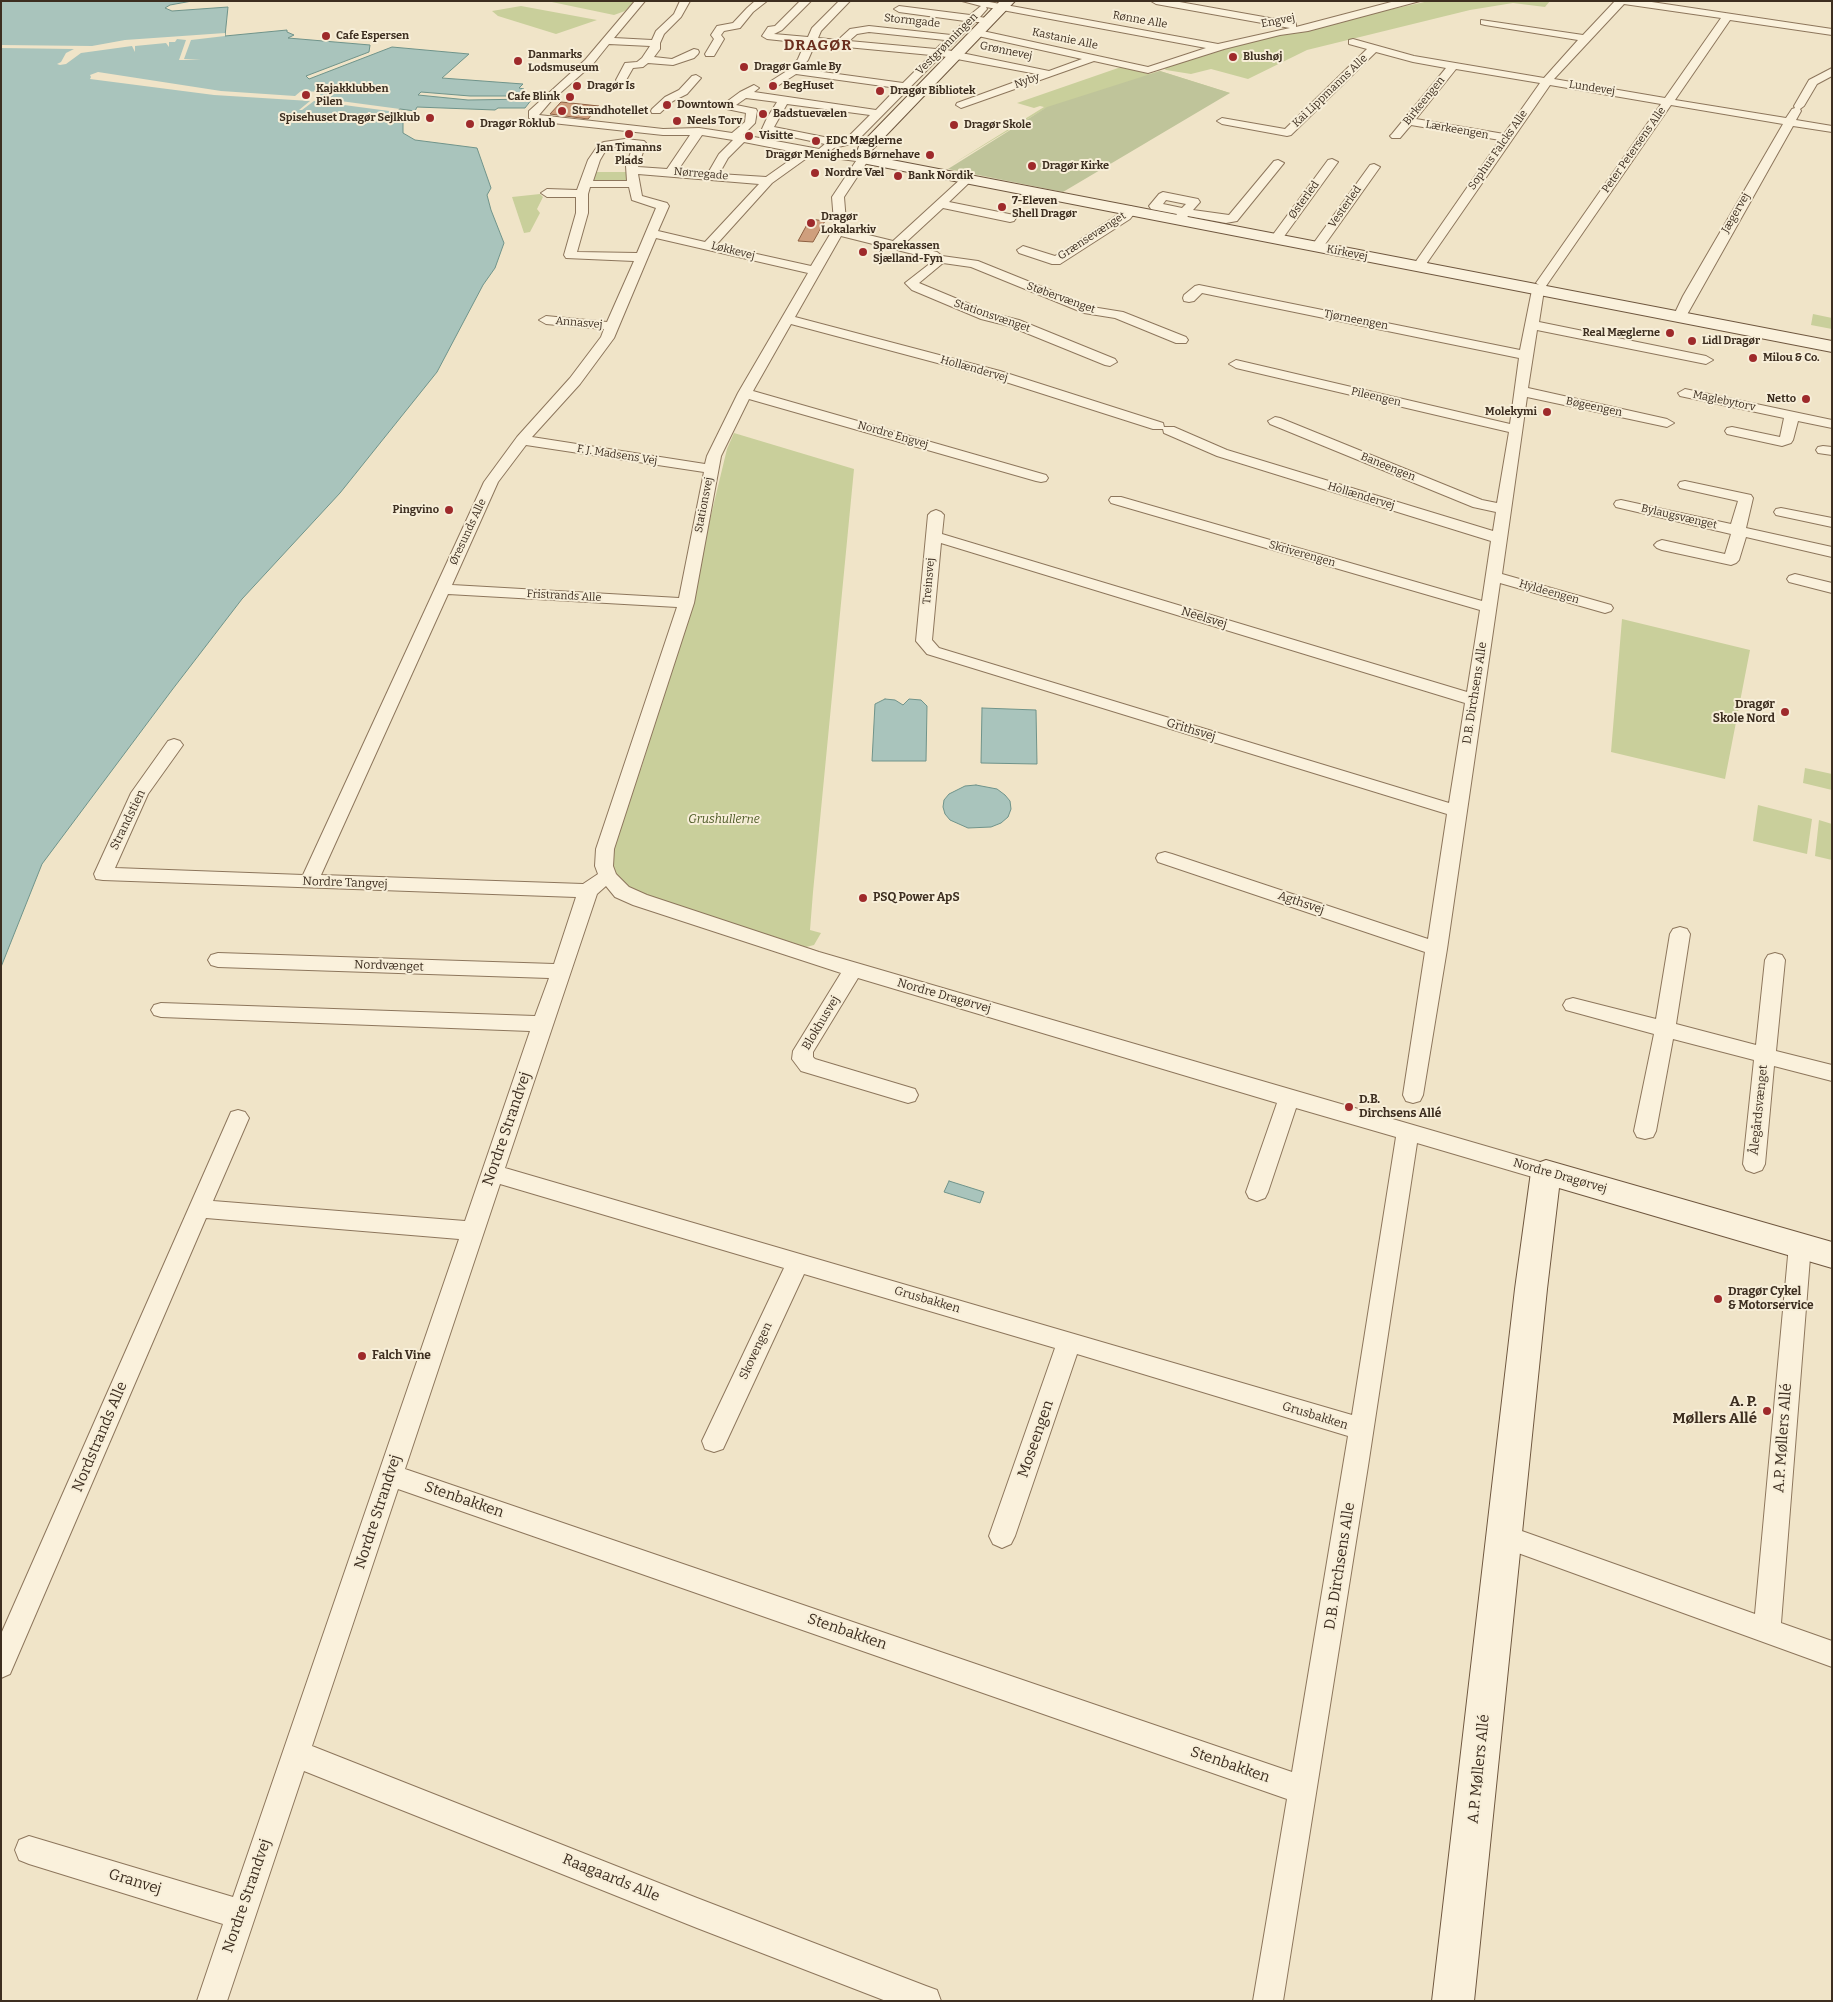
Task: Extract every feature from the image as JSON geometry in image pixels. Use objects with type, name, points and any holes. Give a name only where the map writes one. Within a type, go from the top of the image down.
[{"type":"street","points":[[640,1],[589,62],[547,98],[533,113],[534,118],[663,132],[699,131],[809,152],[863,159]]},
{"type":"street","points":[[621,80],[629,65],[639,65],[655,49],[655,43],[666,26],[678,15],[685,1]]},
{"type":"street","points":[[710,54],[719,39],[716,36],[721,28],[736,26],[750,10],[762,1]]},
{"type":"street","name":"Grønnevej","points":[[806,1],[778,28],[772,29],[767,36],[956,54],[1050,74]]},
{"type":"street","points":[[713,175],[723,156],[750,123],[752,111],[726,106],[744,94],[794,71],[803,60],[816,30],[845,1]]},
{"type":"street","name":"Rønne Alle","points":[[967,1],[1005,4],[1220,47]]},
{"type":"street","points":[[1156,1],[1292,26],[1298,30]]},
{"type":"street","name":"Engvej","points":[[1148,70],[1220,47],[1280,32],[1298,30],[1392,3],[1415,1]]},
{"type":"street","points":[[1622,1],[1832,32]]},
{"type":"street","name":"Sophus Falcks Alle","points":[[1418,267],[1547,81],[1585,38],[1622,1]]},
{"type":"street","name":"Vestgrønningen","points":[[822,153],[830,145],[851,141],[972,19],[985,15],[1005,4]]},
{"type":"street","points":[[841,42],[854,31],[869,29],[903,5],[972,19]]},
{"type":"street","name":"Vestgrønningen","points":[[863,159],[864,149],[978,33],[985,15]]},
{"type":"street","name":"Peter Petersens Alle","points":[[1540,287],[1727,17]]},
{"type":"street","points":[[1485,22],[1585,38]]},
{"type":"street","name":"Stormgade","points":[[869,29],[952,38]]},
{"type":"street","name":"Kastanie Alle","points":[[978,33],[1148,70]]},
{"type":"street","points":[[608,41],[655,43]]},
{"type":"street","name":"Lundevej","points":[[1353,42],[1373,49],[1453,66],[1668,100],[1795,113],[1832,129]]},
{"type":"street","name":"Kai Lippmanns Alle","points":[[1222,121],[1287,133],[1373,49]]},
{"type":"street","points":[[646,60],[670,66],[694,52]]},
{"type":"street","name":"Nyby","points":[[960,105],[1094,58]]},
{"type":"street","name":"Birkeengen","points":[[1396,136],[1453,66]]},
{"type":"street","points":[[794,71],[904,86]]},
{"type":"street","name":"Jægervej","points":[[1679,317],[1689,296],[1813,82],[1832,71]]},
{"type":"street","points":[[656,112],[669,99],[683,92],[696,78]]},
{"type":"street","points":[[744,94],[877,113]]},
{"type":"street","points":[[784,100],[772,118],[768,129],[838,143]]},
{"type":"street","name":"Lærkeengen","points":[[1408,121],[1506,138]]},
{"type":"street","points":[[671,172],[699,131]]},
{"type":"street","points":[[547,193],[585,189],[633,184],[632,166],[640,143],[608,144],[603,146],[594,160],[585,189],[582,213],[570,255],[640,257]]},
{"type":"street","points":[[709,245],[768,181],[809,152]]},
{"type":"street","name":"Kirkevej","points":[[863,159],[1131,210],[1182,216],[1276,239],[1418,267],[1540,287],[1832,347]]},
{"type":"street","name":"Stationsvej","points":[[608,877],[604,866],[605,849],[686,603],[711,469],[718,445],[745,393],[838,230],[840,222],[838,197],[863,159]]},
{"type":"street","name":"Østerled","points":[[1276,239],[1332,162]]},
{"type":"street","points":[[1182,216],[1233,218],[1278,163]]},
{"type":"street","name":"Vesterled","points":[[1317,247],[1374,167]]},
{"type":"street","name":"Nørregade","points":[[633,170],[713,175],[768,181]]},
{"type":"street","points":[[896,245],[968,178]]},
{"type":"street","name":"Øresunds Alle","points":[[309,882],[491,482],[522,440],[598,352],[607,338],[663,206],[636,198],[635,185],[633,184]]},
{"type":"street","points":[[940,204],[1010,218]]},
{"type":"street","name":"Grænsevænget","points":[[1023,250],[1056,261],[1126,216],[1131,210]]},
{"type":"street","name":"Støbervænget","points":[[838,230],[932,255],[939,259],[974,264],[1089,310],[1118,315],[1181,340]]},
{"type":"street","name":"Løkkevej","points":[[650,233],[709,245],[815,271]]},
{"type":"street","name":"Stationsvænget","points":[[939,259],[937,264],[911,283],[916,287],[986,316],[1014,323],[1110,362]]},
{"type":"street","name":"D.B. Dirchsens Alle","points":[[1413,1095],[1437,949],[1526,355],[1540,287]]},
{"type":"street","name":"Tjørneengen","points":[[1189,298],[1199,289],[1526,355]]},
{"type":"street","name":"Hollændervej","points":[[787,319],[995,374],[1163,428],[1222,453],[1498,538]]},
{"type":"street","name":"Annasvej","points":[[546,320],[612,326]]},
{"type":"street","points":[[1532,325],[1706,360]]},
{"type":"street","name":"Pileengen","points":[[1236,364],[1516,430]]},
{"type":"street","name":"Bøgeengen","points":[[1521,391],[1667,423]]},
{"type":"street","name":"Nordre Engvej","points":[[745,393],[1041,478]]},
{"type":"street","name":"Maglebytorv","points":[[1686,393],[1832,424]]},
{"type":"street","points":[[1732,431],[1782,442],[1786,440],[1792,416]]},
{"type":"street","name":"Baneengen","points":[[1275,421],[1478,504],[1503,509]]},
{"type":"street","name":"F. J. Madsens Vej","points":[[522,440],[711,469]]},
{"type":"street","points":[[1662,544],[1731,560],[1739,535],[1738,525],[1746,498],[1685,485]]},
{"type":"street","name":"Skriverengen","points":[[1116,500],[1488,608]]},
{"type":"street","name":"Bylaugsvænget","points":[[1621,504],[1832,552]]},
{"type":"street","points":[[1781,512],[1832,523]]},
{"type":"street","name":"Treinsvej","points":[[927,646],[924,641],[936,515]]},
{"type":"street","name":"Neelsvej","points":[[933,536],[1474,700]]},
{"type":"street","name":"Hyldeengen","points":[[1493,576],[1605,608]]},
{"type":"street","points":[[1794,579],[1832,588]]},
{"type":"street","name":"Fristrands Alle","points":[[442,589],[686,603]]},
{"type":"street","name":"Grithsvej","points":[[927,646],[933,651],[1457,811]]},
{"type":"street","name":"Strandstien","points":[[103,874],[140,793],[174,745]]},
{"type":"street","name":"Agthsvej","points":[[1165,858],[1437,949]]},
{"type":"street","name":"Nordre Tangvej","points":[[103,874],[588,891]]},
{"type":"street","points":[[588,891],[595,884],[608,877]]},
{"type":"street","name":"Nordre Dragørvej","points":[[608,877],[622,892],[640,900],[853,969],[1832,1255]]},
{"type":"street","name":"Nordre Strandvej","points":[[212,2001],[588,891]]},
{"type":"street","points":[[1645,1131],[1665,1029],[1680,934]]},
{"type":"street","name":"Nordvænget","points":[[218,960],[560,971]]},
{"type":"street","name":"Ålegårdsvænget","points":[[1754,1164],[1775,960]]},
{"type":"street","name":"Blokhusvej","points":[[853,969],[803,1051],[802,1058],[808,1065],[908,1095]]},
{"type":"street","name":"Ålegårdsvænget","points":[[1573,1004],[1832,1074]]},
{"type":"street","points":[[161,1010],[543,1024]]},
{"type":"street","points":[[1257,1192],[1289,1097]]},
{"type":"street","name":"Nordstrands Alle","points":[[1,1665],[238,1118]]},
{"type":"street","name":"D.B. Dirchsens Alle","points":[[1268,2001],[1408,1131]]},
{"type":"street","name":"A.P. Møllers Allé","points":[[1453,2001],[1530,1299],[1546,1172]]},
{"type":"street","name":"Grusbakken","points":[[493,1173],[1361,1429]]},
{"type":"street","points":[[199,1209],[472,1231]]},
{"type":"street","name":"A.P. Møllers Allé","points":[[1767,1632],[1800,1246]]},
{"type":"street","name":"Skovengen","points":[[714,1441],[798,1262]]},
{"type":"street","name":"Moseengen","points":[[1002,1536],[1069,1342]]},
{"type":"street","name":"Stenbakken","points":[[390,1474],[1303,1790]]},
{"type":"street","points":[[1505,1537],[1832,1654]]},
{"type":"street","name":"Raagaards Alle","points":[[297,1754],[697,1913],[926,2001]]},
{"type":"street","name":"Granvej","points":[[29,1850],[240,1914]]},
{"type":"green space","points":[[547,1],[635,1],[625,11],[614,15]]},
{"type":"green space","points":[[1429,1],[1550,1],[1545,7],[1513,3],[1470,10],[1307,50],[1248,79],[1211,69],[1191,74],[1166,70],[1163,67],[1283,33]]},
{"type":"green space","points":[[521,6],[597,20],[556,34],[498,16],[492,11]]},
{"type":"green space","points":[[1121,67],[1149,74],[1160,71],[1230,93],[1104,118],[1046,108],[951,165],[1044,107],[1034,108],[1017,103]]},
{"type":"green space","name":"Dragør Kirke","points":[[1160,71],[1230,93],[1063,192],[948,169],[1047,107]]},
{"type":"green space","points":[[596,172],[629,172],[627,182],[593,181]]},
{"type":"green space","points":[[540,194],[543,197],[537,209],[540,213],[530,232],[524,233],[512,197]]},
{"type":"green space","points":[[1813,314],[1832,318],[1832,329],[1811,325]]},
{"type":"green space","name":"Grushullerne","points":[[734,433],[854,469],[810,930],[821,933],[814,945],[806,947],[635,892],[618,880],[613,868],[613,851],[647,749],[705,540],[727,449]]},
{"type":"green space","points":[[1622,619],[1750,650],[1725,779],[1611,752]]},
{"type":"green space","points":[[1805,768],[1832,774],[1832,790],[1803,783]]},
{"type":"green space","points":[[1758,805],[1812,819],[1807,854],[1753,841]]},
{"type":"green space","points":[[1819,820],[1832,824],[1832,860],[1815,856]]},
{"type":"water","points":[[1,1],[192,1],[170,5],[165,8],[172,11],[228,7],[225,36],[287,30],[287,32],[294,35],[288,38],[370,45],[369,52],[306,76],[309,79],[392,47],[469,54],[442,78],[523,84],[519,88],[524,89],[518,96],[470,96],[421,92],[418,95],[468,100],[532,99],[525,108],[498,108],[495,110],[417,107],[415,111],[398,110],[407,116],[403,119],[403,133],[415,140],[477,148],[491,188],[487,195],[491,210],[504,243],[495,268],[483,285],[437,372],[340,493],[242,599],[42,864],[1,967]]},
{"type":"water","points":[[885,699],[895,700],[903,705],[909,699],[921,700],[927,706],[926,761],[872,761],[875,704]]},
{"type":"water","points":[[982,708],[1036,710],[1037,764],[981,763]]},
{"type":"water","points":[[976,785],[997,789],[1010,801],[1011,809],[1008,817],[1001,823],[991,827],[968,828],[950,820],[945,814],[944,800],[949,794],[965,786]]},
{"type":"water","points":[[949,1181],[984,1192],[980,1203],[944,1192]]},
{"type":"pier","points":[[225,33],[225,36],[191,40],[184,59],[201,60],[179,60],[186,40],[177,39],[175,42],[169,42],[169,47],[166,43],[135,46],[135,52],[132,46],[81,53],[66,64],[60,65],[57,64],[61,62],[66,53],[74,49],[1,48],[1,45],[92,46],[125,40]]},
{"type":"pier","points":[[98,72],[221,91],[295,96],[301,91],[322,92],[318,98],[400,109],[398,110],[407,116],[403,119],[389,111],[314,101],[302,110],[299,110],[310,101],[214,95],[90,79],[90,75]]},
{"type":"building","name":"Strandhotellet","points":[[561,102],[599,106],[588,119],[550,114]]},
{"type":"building","points":[[810,219],[825,221],[813,242],[798,241]]},
{"type":"place","name":"Cafe Espersen","points":[[326,36]]},
{"type":"place","name":"Blushøj","points":[[1233,57]]},
{"type":"place","name":"Danmarks Lodsmuseum","points":[[518,61]]},
{"type":"place","name":"Dragør Gamle By","points":[[744,67]]},
{"type":"place","name":"Dragør Is","points":[[577,86]]},
{"type":"place","name":"BegHuset","points":[[773,86]]},
{"type":"place","name":"Dragør Bibliotek","points":[[880,91]]},
{"type":"place","name":"Kajakklubben Pilen","points":[[306,95]]},
{"type":"place","name":"Cafe Blink","points":[[570,97]]},
{"type":"place","name":"Downtown","points":[[667,105]]},
{"type":"place","name":"Strandhotellet","points":[[562,111]]},
{"type":"place","name":"Badstuevælen","points":[[763,114]]},
{"type":"place","name":"Spisehuset Dragør Sejlklub","points":[[430,118]]},
{"type":"place","name":"Neels Torv","points":[[677,121]]},
{"type":"place","name":"Dragør Roklub","points":[[470,124]]},
{"type":"place","name":"Dragør Skole","points":[[954,125]]},
{"type":"place","name":"Jan Timanns Plads","points":[[629,134]]},
{"type":"place","name":"Visitte","points":[[749,136]]},
{"type":"place","name":"EDC Mæglerne","points":[[816,141]]},
{"type":"place","name":"Dragør Menigheds Børnehave","points":[[930,155]]},
{"type":"place","name":"Dragør Kirke","points":[[1032,166]]},
{"type":"place","name":"Nordre Væl","points":[[815,173]]},
{"type":"place","name":"Bank Nordik","points":[[898,176]]},
{"type":"place","name":"7-Eleven Shell Dragør","points":[[1002,207]]},
{"type":"place","name":"Dragør Lokalarkiv","points":[[811,223]]},
{"type":"place","name":"Sparekassen Sjælland-Fyn","points":[[863,252]]},
{"type":"place","name":"Real Mæglerne","points":[[1670,333]]},
{"type":"place","name":"Lidl Dragør","points":[[1692,341]]},
{"type":"place","name":"Milou & Co.","points":[[1753,358]]},
{"type":"place","name":"Netto","points":[[1806,399]]},
{"type":"place","name":"Molekymi","points":[[1547,412]]},
{"type":"place","name":"Pingvino","points":[[449,510]]},
{"type":"place","name":"Dragør Skole Nord","points":[[1785,712]]},
{"type":"place","name":"PSQ Power ApS","points":[[863,898]]},
{"type":"place","name":"D.B. Dirchsens Allé","points":[[1349,1107]]},
{"type":"place","name":"Dragør Cykel & Motorservice","points":[[1718,1299]]},
{"type":"place","name":"Falch Vine","points":[[362,1356]]},
{"type":"place","name":"A. P. Møllers Allé","points":[[1767,1411]]},
{"type":"district","name":"DRAGØR","points":[[818,46]]}]
